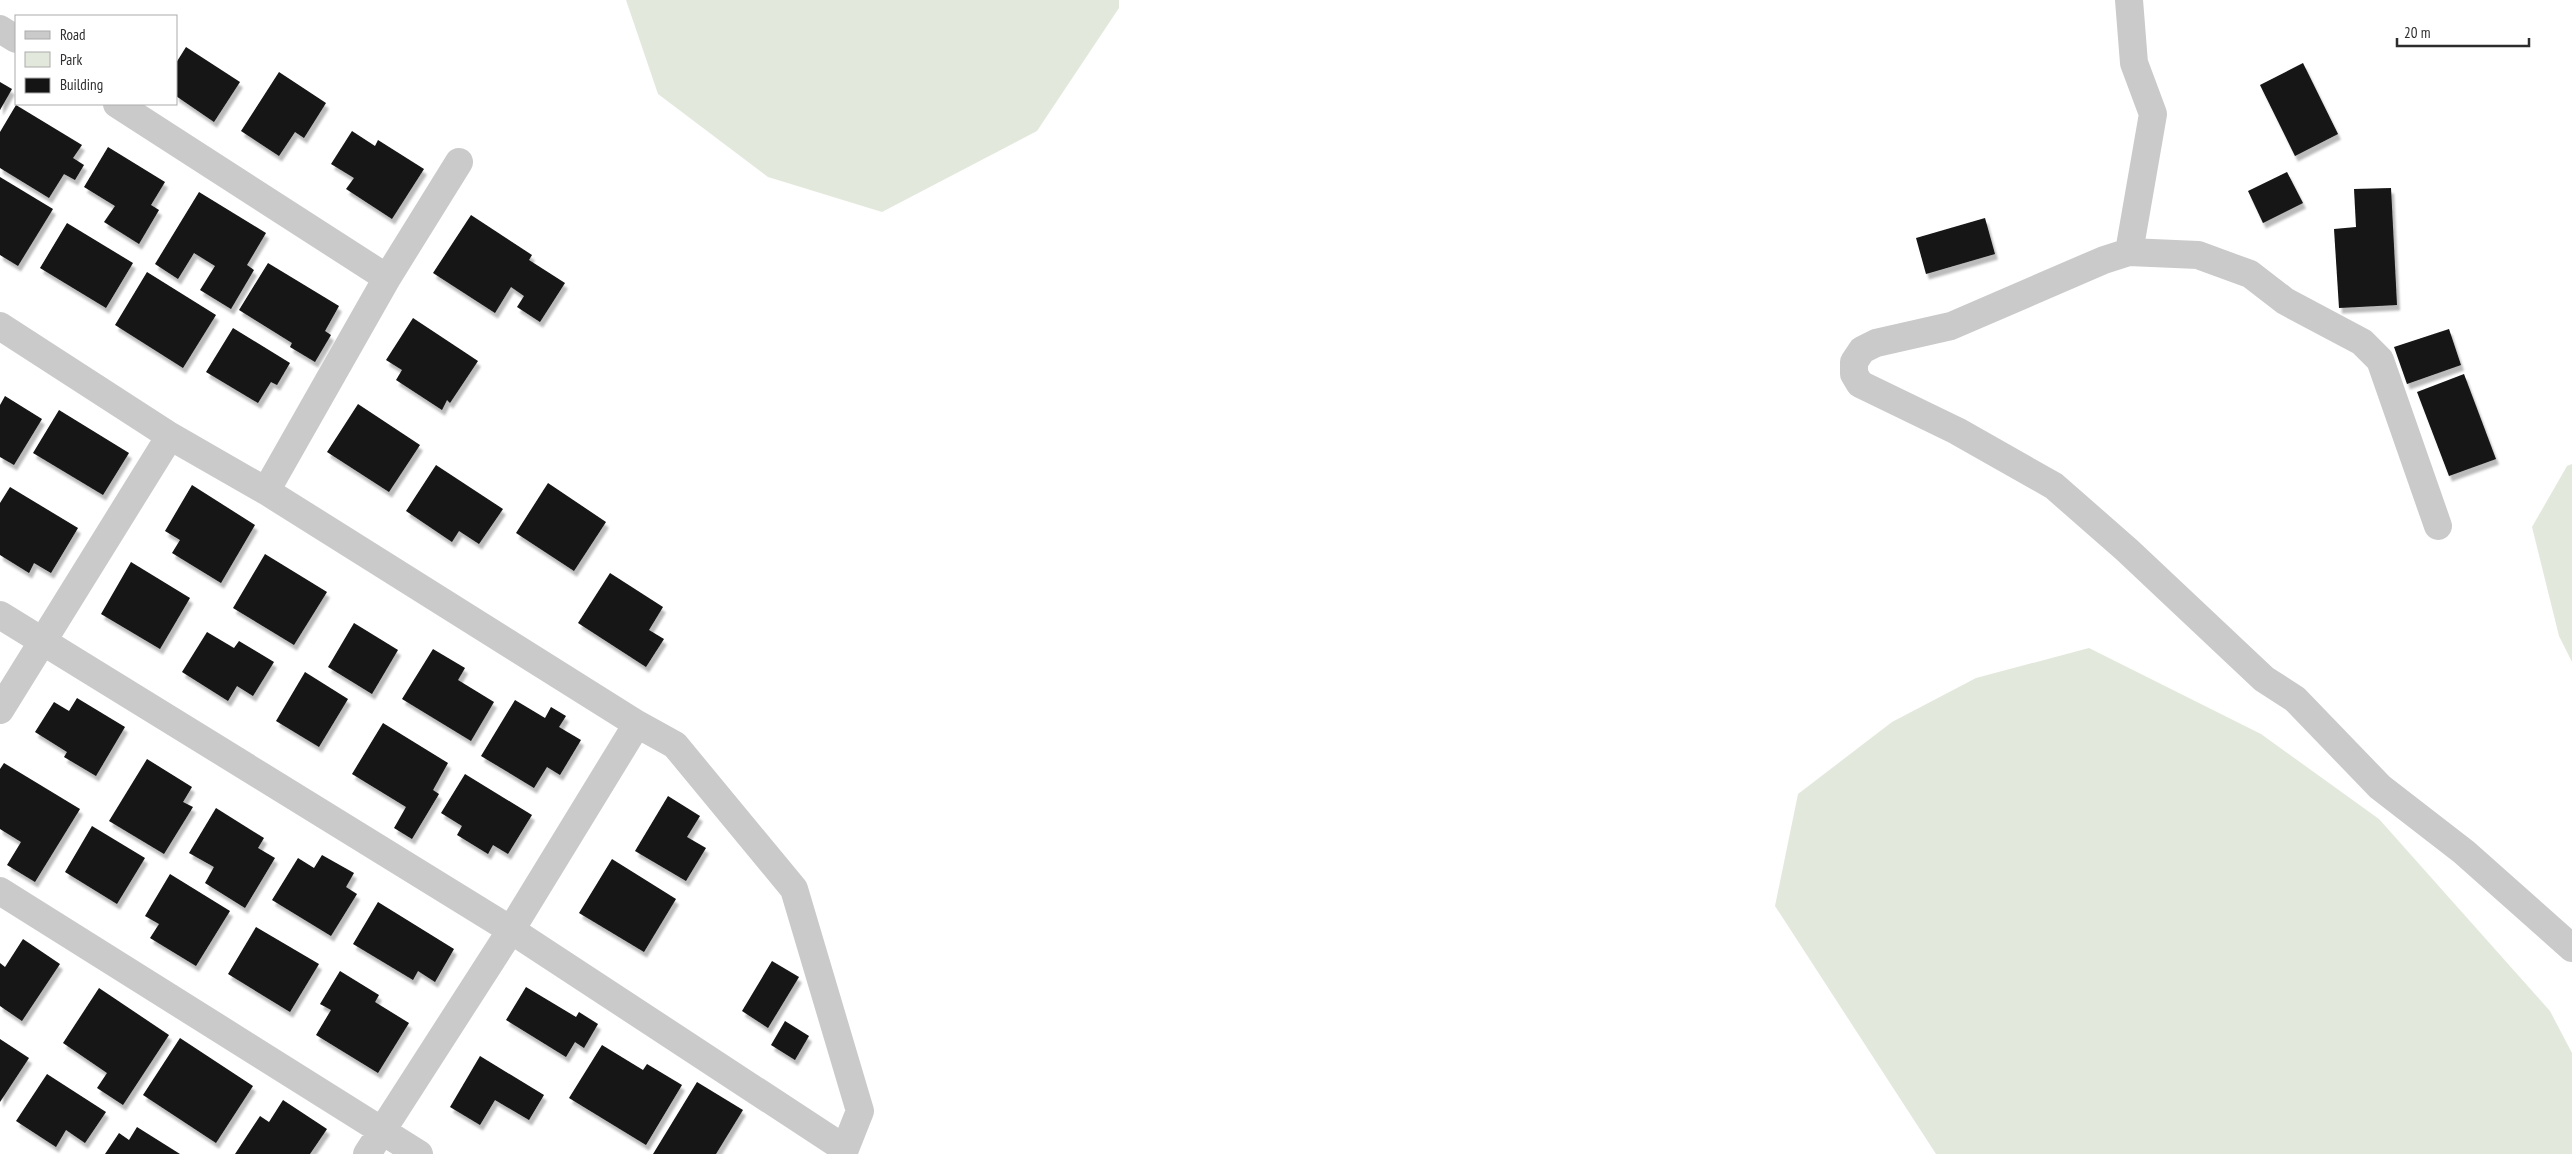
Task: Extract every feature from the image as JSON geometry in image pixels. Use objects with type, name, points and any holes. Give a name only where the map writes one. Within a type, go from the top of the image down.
[{"type":"street","points":[[2129,0],[2134,63],[2153,114],[2129,252]]},
{"type":"street","points":[[0,28],[15,38]]},
{"type":"street","points":[[119,105],[388,278]]},
{"type":"street","points":[[266,491],[388,278],[458,162]]},
{"type":"street","points":[[2438,526],[2380,360],[2362,342],[2285,301],[2250,274],[2198,255],[2129,252],[2104,260],[1951,326],[1876,343],[1862,350],[1854,362],[1854,374],[1860,384],[1957,431],[2054,486],[2128,550],[2264,679],[2295,698],[2380,787],[2464,852],[2572,948]]},
{"type":"street","points":[[0,326],[170,436],[266,491],[637,724],[675,745],[794,889],[860,1111],[844,1152],[511,930],[0,615]]},
{"type":"street","points":[[0,710],[170,436]]},
{"type":"street","points":[[367,1154],[511,930],[637,724]]},
{"type":"street","points":[[0,891],[419,1154]]},
{"type":"green space","points":[[626,0],[1119,0],[1119,8],[1037,131],[882,212],[768,177],[658,94]]},
{"type":"green space","points":[[2572,464],[2572,662],[2559,636],[2532,527],[2567,466]]},
{"type":"green space","points":[[2089,648],[2261,734],[2379,819],[2550,1011],[2572,1053],[2572,1154],[1936,1154],[1775,906],[1798,794],[1892,722],[1976,678]]},
{"type":"building","points":[[186,47],[240,82],[214,122],[178,97],[178,60]]},
{"type":"building","points":[[2303,63],[2338,134],[2295,156],[2260,85]]},
{"type":"building","points":[[279,72],[326,103],[304,138],[295,132],[279,156],[241,131]]},
{"type":"building","points":[[0,82],[12,89],[0,110]]},
{"type":"building","points":[[16,105],[82,145],[73,158],[84,165],[75,180],[64,174],[49,198],[0,168],[0,132]]},
{"type":"building","points":[[352,131],[375,146],[378,140],[424,169],[392,219],[346,189],[354,178],[331,164]]},
{"type":"building","points":[[108,147],[165,182],[151,205],[159,210],[139,244],[104,222],[115,206],[84,187]]},
{"type":"building","points":[[2287,172],[2303,203],[2263,223],[2248,191]]},
{"type":"building","points":[[0,177],[53,209],[18,266],[0,255]]},
{"type":"building","points":[[2391,188],[2397,305],[2339,308],[2334,229],[2356,227],[2354,189]]},
{"type":"building","points":[[199,192],[266,233],[247,265],[254,270],[231,309],[200,290],[215,266],[194,253],[178,279],[155,264]]},
{"type":"building","points":[[471,215],[532,255],[529,260],[565,283],[540,322],[517,307],[524,296],[511,287],[495,313],[433,273]]},
{"type":"building","points":[[1985,218],[1995,254],[1926,274],[1916,238]]},
{"type":"building","points":[[67,223],[133,263],[106,308],[40,268]]},
{"type":"building","points":[[268,263],[339,306],[325,331],[331,335],[315,362],[290,347],[292,343],[239,310]]},
{"type":"building","points":[[147,272],[216,315],[183,368],[115,325]]},
{"type":"building","points":[[413,318],[478,361],[450,403],[447,400],[442,410],[396,380],[402,370],[386,360]]},
{"type":"building","points":[[233,328],[290,363],[277,385],[271,382],[258,403],[206,372]]},
{"type":"building","points":[[2449,329],[2461,365],[2407,384],[2394,347]]},
{"type":"building","points":[[2464,374],[2496,459],[2449,476],[2417,392]]},
{"type":"building","points":[[5,396],[42,419],[14,465],[0,457],[0,405]]},
{"type":"building","points":[[358,404],[420,445],[389,492],[327,452]]},
{"type":"building","points":[[59,410],[129,453],[103,495],[33,453]]},
{"type":"building","points":[[436,465],[503,509],[479,544],[459,531],[452,542],[406,511]]},
{"type":"building","points":[[548,483],[606,522],[574,571],[516,533]]},
{"type":"building","points":[[192,485],[255,525],[221,583],[172,553],[180,540],[165,531]]},
{"type":"building","points":[[10,487],[78,528],[51,573],[34,563],[29,573],[0,555],[0,503]]},
{"type":"building","points":[[265,554],[327,592],[294,645],[233,608]]},
{"type":"building","points":[[131,562],[190,598],[160,649],[101,614]]},
{"type":"building","points":[[610,573],[663,607],[649,630],[664,639],[646,667],[578,623]]},
{"type":"building","points":[[354,623],[398,650],[372,694],[328,667]]},
{"type":"building","points":[[207,632],[234,648],[239,641],[274,662],[253,696],[237,686],[228,701],[182,672]]},
{"type":"building","points":[[433,649],[465,668],[458,680],[494,702],[471,741],[402,699]]},
{"type":"building","points":[[305,672],[348,699],[319,747],[276,721]]},
{"type":"building","points":[[77,698],[125,727],[96,776],[64,757],[67,752],[35,732],[54,702],[69,711]]},
{"type":"building","points":[[515,700],[545,718],[551,707],[566,716],[559,727],[581,740],[560,775],[547,767],[534,788],[481,756]]},
{"type":"building","points":[[383,723],[448,763],[433,790],[439,794],[412,839],[394,828],[406,807],[352,774]]},
{"type":"building","points":[[147,759],[192,787],[183,802],[193,807],[164,854],[109,821]]},
{"type":"building","points":[[4,763],[80,809],[35,882],[7,865],[21,842],[0,829],[0,769]]},
{"type":"building","points":[[465,774],[532,815],[508,854],[493,845],[488,854],[457,835],[462,826],[441,813]]},
{"type":"building","points":[[668,796],[700,816],[687,837],[706,848],[686,881],[635,851]]},
{"type":"building","points":[[216,808],[264,838],[258,848],[275,858],[245,908],[205,883],[214,867],[189,853]]},
{"type":"building","points":[[92,826],[145,858],[117,904],[65,872]]},
{"type":"building","points":[[322,855],[354,873],[346,887],[357,894],[331,936],[272,900],[298,858],[314,868]]},
{"type":"building","points":[[612,859],[676,899],[644,952],[579,913]]},
{"type":"building","points":[[170,874],[230,911],[196,966],[150,938],[159,924],[145,916]]},
{"type":"building","points":[[378,902],[454,949],[435,982],[418,971],[413,980],[353,944]]},
{"type":"building","points":[[256,927],[319,964],[290,1012],[228,974]]},
{"type":"building","points":[[23,939],[60,964],[22,1021],[0,1006],[0,963],[5,967]]},
{"type":"building","points":[[772,961],[799,977],[768,1028],[742,1011]]},
{"type":"building","points":[[340,971],[379,995],[375,1002],[409,1023],[378,1073],[316,1035],[331,1010],[320,1004]]},
{"type":"building","points":[[526,987],[576,1017],[579,1012],[598,1024],[584,1048],[575,1042],[566,1057],[506,1020]]},
{"type":"building","points":[[99,988],[169,1035],[123,1105],[97,1088],[107,1073],[63,1043]]},
{"type":"building","points":[[785,1021],[809,1036],[795,1060],[771,1045]]},
{"type":"building","points":[[180,1038],[253,1086],[216,1143],[143,1095]]},
{"type":"building","points":[[0,1039],[29,1058],[0,1102]]},
{"type":"building","points":[[602,1045],[643,1070],[647,1064],[682,1085],[646,1145],[569,1098]]},
{"type":"building","points":[[480,1056],[544,1095],[529,1120],[495,1100],[480,1125],[450,1107]]},
{"type":"building","points":[[47,1074],[106,1112],[85,1143],[66,1130],[56,1147],[16,1121]]},
{"type":"building","points":[[697,1082],[743,1110],[716,1154],[653,1154]]},
{"type":"building","points":[[283,1100],[327,1129],[310,1154],[235,1154],[260,1116],[269,1122]]},
{"type":"building","points":[[137,1127],[180,1154],[105,1154],[119,1133],[129,1140]]}]
